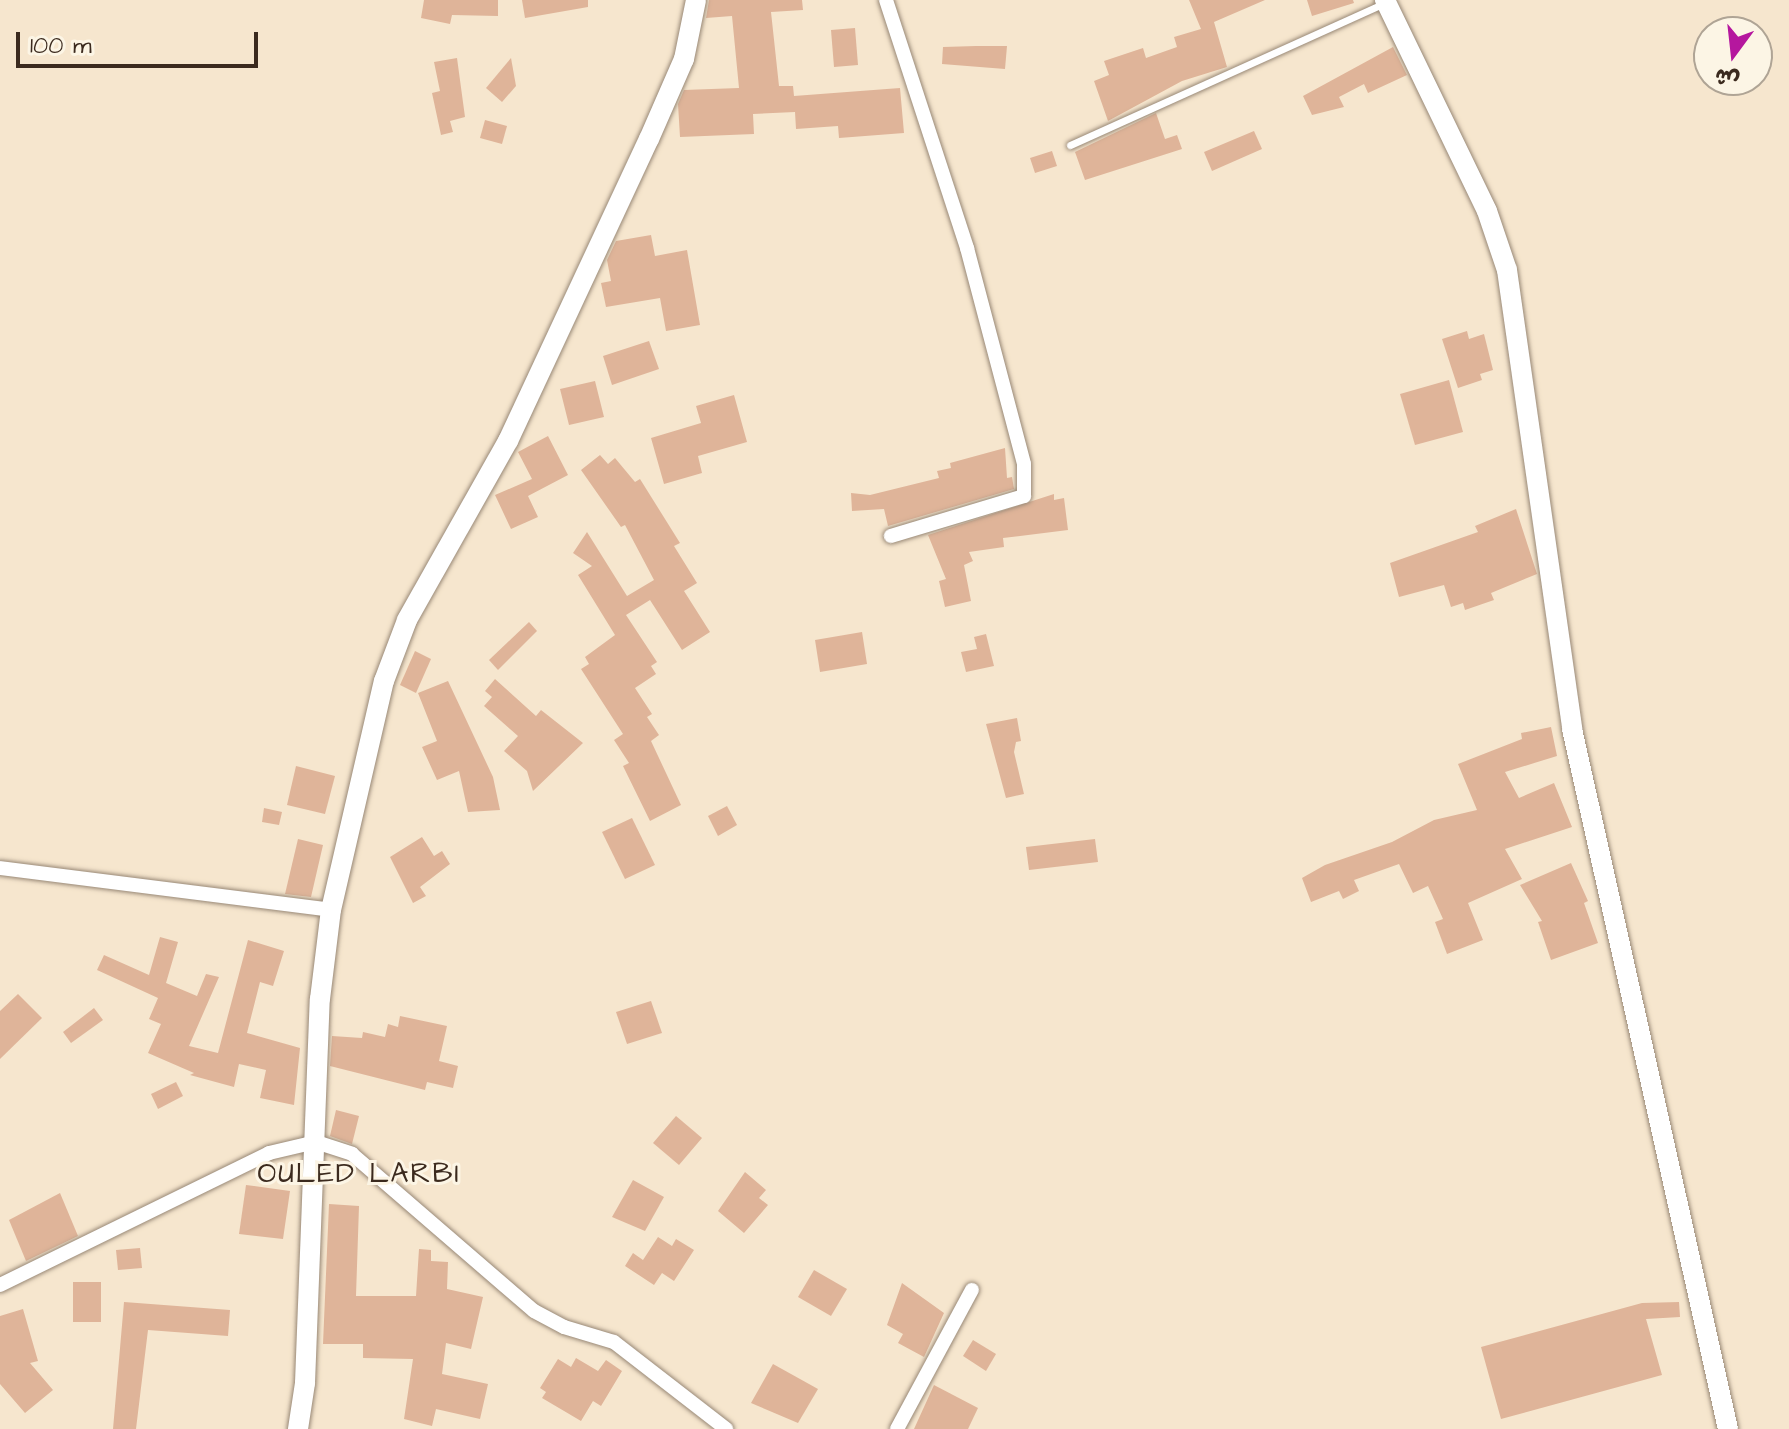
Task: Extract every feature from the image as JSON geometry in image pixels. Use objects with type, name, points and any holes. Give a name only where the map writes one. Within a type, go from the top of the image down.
[{"type":"street","points":[[298,1429],[316,1142],[320,999],[331,910],[392,652],[508,441],[649,139],[684,59],[696,0]]},
{"type":"street","points":[[886,0],[967,248],[1024,464],[1024,496],[891,536]]},
{"type":"street","points":[[1386,1],[1487,211],[1507,270],[1572,729],[1728,1429]]},
{"type":"street","points":[[0,868],[331,910]]},
{"type":"street","points":[[0,1285],[269,1153],[316,1142],[352,1154],[534,1311],[564,1327],[614,1342],[726,1429]]},
{"type":"street","points":[[897,1429],[972,1290]]},
{"type":"lane","points":[[1070,145],[1386,1]]},
{"type":"building","points":[[424,0],[498,0],[498,16],[452,15],[450,24],[421,18]]},
{"type":"building","points":[[522,0],[588,0],[588,7],[525,18]]},
{"type":"building","points":[[709,0],[802,0],[803,10],[771,12],[779,86],[793,86],[794,96],[900,88],[904,133],[839,138],[838,126],[796,129],[795,112],[753,114],[754,134],[680,137],[678,104],[684,90],[739,88],[732,16],[706,18]]},
{"type":"building","points":[[1189,0],[1265,0],[1214,22],[1227,67],[1182,81],[1108,121],[1094,81],[1109,75],[1104,61],[1143,48],[1146,58],[1177,47],[1174,37],[1201,29]]},
{"type":"building","points":[[1307,0],[1353,0],[1354,3],[1312,16]]},
{"type":"building","points":[[855,28],[858,65],[834,67],[831,30]]},
{"type":"building","points":[[1007,46],[1005,69],[942,64],[943,47]]},
{"type":"building","points":[[1393,47],[1407,75],[1368,93],[1364,84],[1339,97],[1344,107],[1312,115],[1303,96]]},
{"type":"building","points":[[457,58],[465,117],[450,121],[453,132],[441,135],[432,93],[440,91],[434,62]]},
{"type":"building","points":[[511,58],[516,86],[502,102],[486,88]]},
{"type":"building","points":[[1156,113],[1165,139],[1177,135],[1182,149],[1085,180],[1075,152]]},
{"type":"building","points":[[485,120],[507,126],[502,144],[480,138]]},
{"type":"building","points":[[1254,131],[1262,149],[1212,171],[1204,152]]},
{"type":"building","points":[[1052,151],[1057,166],[1035,173],[1030,158]]},
{"type":"building","points":[[651,235],[655,256],[687,250],[700,325],[666,331],[660,298],[606,307],[601,283],[611,281],[607,260],[616,241]]},
{"type":"building","points":[[1467,331],[1469,339],[1484,334],[1493,370],[1480,374],[1482,380],[1458,388],[1442,339]]},
{"type":"building","points":[[649,341],[659,369],[612,385],[603,356]]},
{"type":"building","points":[[1449,380],[1463,432],[1415,445],[1400,394]]},
{"type":"building","points":[[595,381],[604,417],[569,425],[560,389]]},
{"type":"building","points":[[734,395],[747,442],[698,456],[702,473],[664,484],[651,438],[701,423],[696,406]]},
{"type":"building","points":[[548,436],[568,475],[528,496],[538,517],[511,529],[495,495],[532,479],[518,452]]},
{"type":"building","points":[[1005,448],[1007,478],[1012,477],[1014,489],[888,526],[884,509],[852,511],[851,493],[870,495],[939,478],[937,471],[951,468],[950,463]]},
{"type":"building","points":[[600,455],[608,464],[615,458],[635,482],[640,479],[680,543],[674,546],[697,583],[684,591],[710,632],[682,650],[650,600],[626,615],[657,662],[651,666],[656,674],[635,688],[652,714],[647,717],[659,735],[651,741],[681,805],[650,821],[623,766],[629,763],[614,740],[623,734],[581,669],[589,664],[585,657],[615,635],[578,575],[592,566],[573,553],[587,532],[627,596],[654,580],[625,525],[621,527],[581,470]]},
{"type":"building","points":[[1054,494],[1054,500],[1064,498],[1068,530],[1003,538],[1004,547],[969,552],[973,561],[964,565],[971,601],[945,607],[939,581],[946,579],[928,535]]},
{"type":"building","points":[[1516,509],[1537,574],[1491,593],[1494,600],[1465,610],[1463,603],[1451,607],[1444,585],[1399,597],[1390,563],[1478,532],[1475,526]]},
{"type":"building","points":[[529,622],[537,631],[498,670],[489,660]]},
{"type":"building","points":[[862,632],[867,664],[820,672],[815,640]]},
{"type":"building","points":[[986,634],[994,666],[966,672],[961,652],[977,649],[974,637]]},
{"type":"building","points":[[415,651],[431,659],[416,693],[400,685]]},
{"type":"building","points":[[495,679],[536,716],[541,710],[583,743],[533,791],[527,771],[504,751],[518,736],[484,706],[492,697],[485,691]]},
{"type":"building","points":[[448,681],[493,777],[500,810],[468,812],[459,771],[437,780],[422,747],[437,741],[418,693]]},
{"type":"building","points":[[1017,718],[1021,741],[1016,742],[1014,752],[1024,794],[1006,798],[986,724]]},
{"type":"building","points":[[1551,727],[1557,756],[1505,772],[1519,798],[1554,783],[1572,827],[1505,849],[1522,879],[1468,903],[1483,940],[1447,954],[1435,922],[1443,919],[1428,886],[1413,893],[1399,864],[1354,880],[1359,891],[1343,899],[1339,891],[1311,902],[1302,878],[1325,865],[1392,842],[1434,820],[1477,810],[1458,764],[1522,739],[1521,733]]},
{"type":"building","points":[[296,766],[335,776],[325,814],[287,805]]},
{"type":"building","points":[[727,806],[737,825],[718,836],[708,816]]},
{"type":"building","points":[[264,808],[282,812],[279,825],[262,822]]},
{"type":"building","points":[[632,818],[655,865],[625,879],[602,832]]},
{"type":"building","points":[[422,837],[434,856],[442,851],[450,864],[420,887],[426,896],[413,903],[390,857]]},
{"type":"building","points":[[298,839],[323,845],[311,897],[285,894]]},
{"type":"building","points":[[1095,839],[1098,862],[1029,870],[1026,847]]},
{"type":"building","points":[[1571,863],[1588,901],[1584,903],[1598,943],[1551,960],[1538,922],[1542,921],[1520,885]]},
{"type":"building","points":[[160,937],[178,942],[166,983],[197,996],[206,974],[219,977],[189,1046],[218,1053],[248,940],[284,951],[273,986],[260,982],[247,1033],[300,1048],[294,1105],[260,1098],[266,1070],[239,1064],[234,1087],[190,1075],[194,1073],[148,1053],[161,1024],[149,1019],[158,998],[97,970],[104,955],[149,975]]},
{"type":"building","points":[[18,994],[42,1018],[0,1059],[0,1011]]},
{"type":"building","points":[[651,1001],[662,1033],[627,1044],[616,1012]]},
{"type":"building","points":[[94,1008],[103,1020],[71,1043],[63,1032]]},
{"type":"building","points":[[400,1016],[447,1026],[439,1061],[458,1066],[453,1088],[427,1082],[425,1090],[330,1066],[332,1036],[362,1038],[363,1032],[385,1037],[388,1024],[398,1027]]},
{"type":"building","points":[[176,1082],[183,1096],[158,1109],[151,1094]]},
{"type":"building","points":[[336,1110],[359,1116],[352,1144],[330,1136]]},
{"type":"building","points":[[676,1116],[702,1138],[679,1165],[653,1143]]},
{"type":"building","points":[[745,1172],[766,1190],[759,1198],[768,1205],[744,1233],[718,1211]]},
{"type":"building","points":[[633,1180],[664,1197],[645,1231],[612,1217]]},
{"type":"building","points":[[246,1185],[290,1191],[283,1239],[239,1234]]},
{"type":"building","points":[[60,1193],[78,1236],[26,1261],[9,1220]]},
{"type":"building","points":[[329,1204],[359,1206],[356,1296],[416,1296],[419,1249],[431,1250],[431,1261],[448,1262],[447,1289],[483,1297],[471,1349],[446,1343],[442,1374],[488,1384],[480,1419],[436,1409],[432,1426],[404,1419],[413,1359],[363,1358],[363,1344],[323,1344]]},
{"type":"building","points":[[658,1237],[672,1246],[676,1239],[694,1250],[674,1281],[662,1273],[654,1285],[625,1266],[633,1253],[643,1260]]},
{"type":"building","points":[[140,1248],[142,1268],[118,1270],[116,1250]]},
{"type":"building","points":[[814,1270],[847,1289],[831,1316],[798,1297]]},
{"type":"building","points":[[73,1282],[101,1282],[101,1322],[73,1322]]},
{"type":"building","points":[[902,1283],[944,1313],[924,1357],[898,1343],[903,1334],[887,1325]]},
{"type":"building","points":[[124,1302],[230,1310],[228,1336],[148,1330],[136,1429],[113,1429]]},
{"type":"building","points":[[1679,1302],[1680,1317],[1646,1319],[1662,1375],[1501,1419],[1481,1347],[1642,1303]]},
{"type":"building","points":[[23,1309],[38,1361],[30,1363],[53,1390],[25,1413],[0,1384],[0,1316]]},
{"type":"building","points":[[973,1340],[996,1354],[986,1371],[963,1356]]},
{"type":"building","points":[[576,1358],[598,1371],[606,1360],[622,1371],[601,1406],[593,1401],[581,1421],[542,1398],[546,1392],[540,1388],[558,1359],[571,1367]]},
{"type":"building","points":[[773,1364],[818,1389],[798,1423],[751,1403]]},
{"type":"building","points":[[934,1385],[978,1408],[968,1429],[914,1429]]},
{"type":"district","name":"OULED LARBI","points":[[359,1174]]}]
